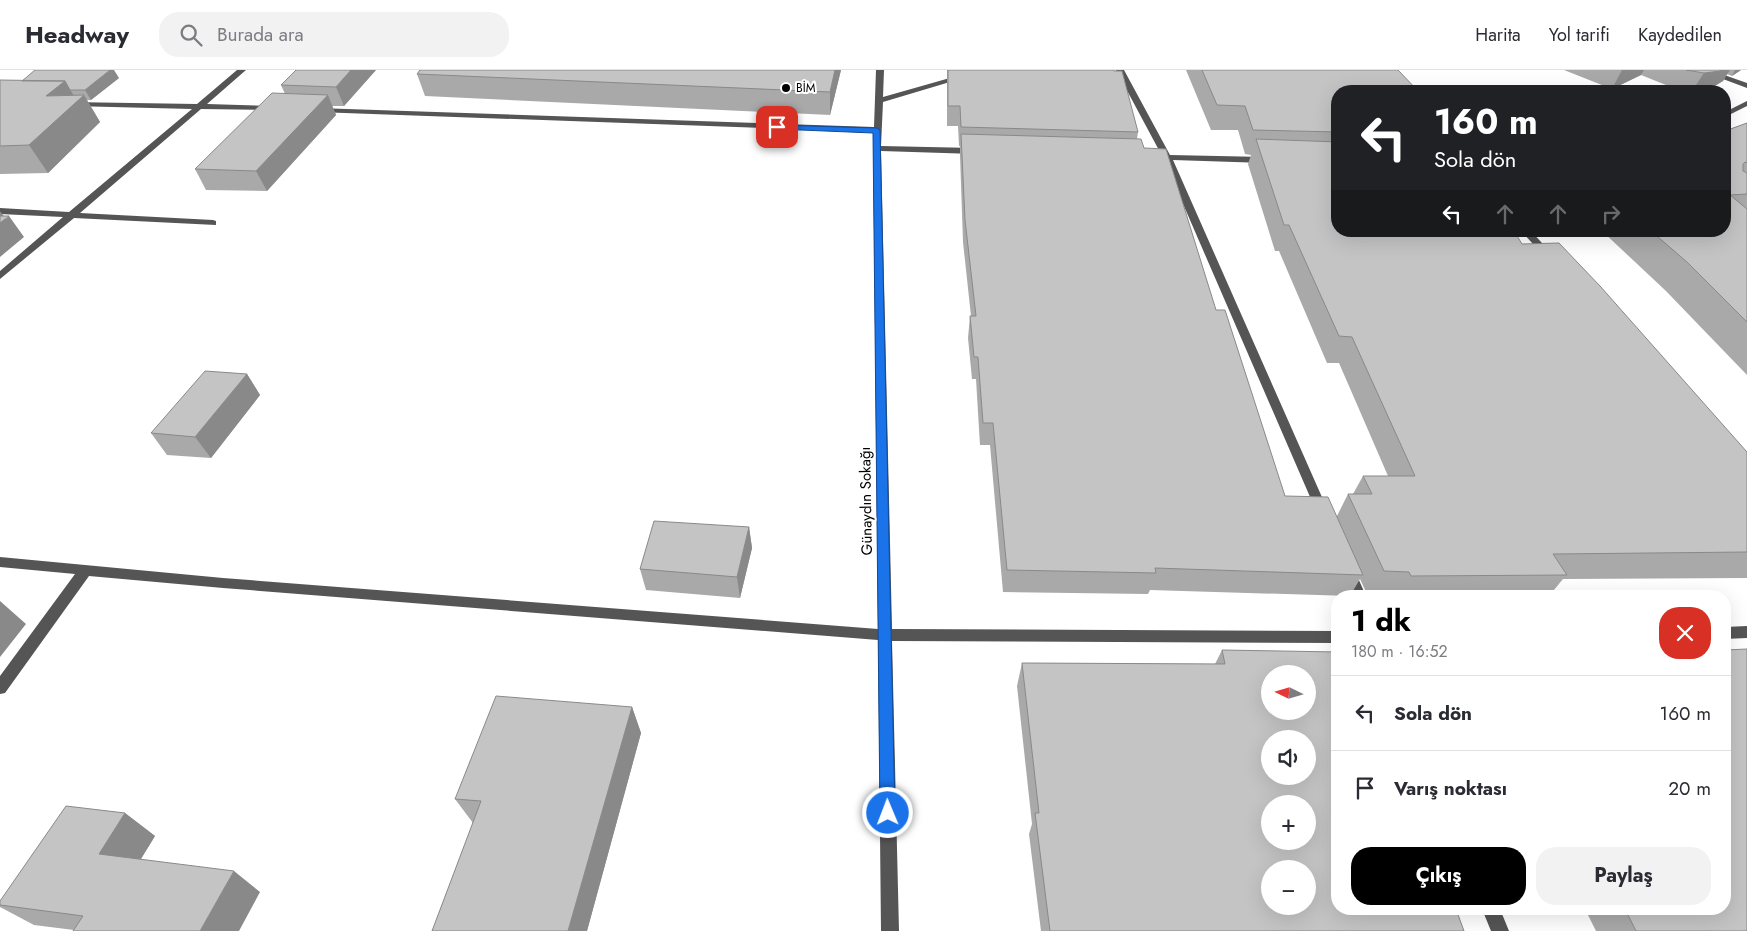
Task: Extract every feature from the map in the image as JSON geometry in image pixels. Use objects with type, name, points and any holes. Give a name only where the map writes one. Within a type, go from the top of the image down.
[{"type":"street","points":[[0,276],[242,70]]},
{"type":"street","name":"Günaydın Sokağı","points":[[880,70],[881,100],[877,148],[890,931]]},
{"type":"street","points":[[881,100],[986,70]]},
{"type":"street","points":[[1120,70],[1166,157],[1327,523]]},
{"type":"street","points":[[1703,70],[1747,86]]},
{"type":"street","points":[[1731,112],[1747,103]]},
{"type":"street","points":[[60,104],[288,109]]},
{"type":"street","points":[[308,110],[877,130]]},
{"type":"street","points":[[877,148],[983,152]]},
{"type":"street","points":[[1147,157],[1271,160]]},
{"type":"street","points":[[0,211],[213,223]]},
{"type":"street","points":[[1532,237],[1560,268]]},
{"type":"street","points":[[1343,560],[1356,590]]},
{"type":"street","points":[[0,562],[884,635],[1331,636]]},
{"type":"street","points":[[0,688],[86,570]]},
{"type":"street","points":[[1731,633],[1747,632]]},
{"type":"street","points":[[1493,915],[1500,931]]},
{"type":"building","points":[[35,70],[110,70],[85,90],[70,90],[65,81],[22,81]]},
{"type":"building","points":[[296,70],[351,70],[336,87],[281,85]]},
{"type":"building","points":[[420,70],[835,70],[830,92],[417,74]]},
{"type":"building","points":[[948,70],[1122,71],[1138,132],[961,127],[960,106],[948,106]]},
{"type":"building","points":[[1202,70],[1398,70],[1412,85],[1331,85],[1331,132],[1253,130],[1245,106],[1217,105]]},
{"type":"building","points":[[1686,70],[1722,70],[1704,73]]},
{"type":"building","points":[[0,80],[65,81],[46,96],[84,95],[29,145],[0,146]]},
{"type":"building","points":[[272,93],[328,95],[256,171],[195,169]]},
{"type":"building","points":[[1747,123],[1747,163],[1743,164],[1743,171],[1747,173],[1747,194],[1731,195],[1731,129]]},
{"type":"building","points":[[961,134],[1141,139],[1144,148],[1166,149],[1216,310],[1225,310],[1285,496],[1328,497],[1363,575],[1155,568],[1156,573],[1007,570],[993,423],[983,423],[978,357],[974,357],[970,316],[976,316],[965,220]]},
{"type":"building","points":[[1256,139],[1331,142],[1331,237],[1518,237],[1522,244],[1559,243],[1600,286],[1747,452],[1747,552],[1553,554],[1567,575],[1411,576],[1409,572],[1384,571],[1348,494],[1372,494],[1363,476],[1415,476],[1352,337],[1339,336],[1289,225],[1284,225]]},
{"type":"building","points":[[1731,196],[1747,209],[1747,322],[1687,262],[1658,237],[1731,237]]},
{"type":"building","points":[[0,216],[9,216],[0,223]]},
{"type":"building","points":[[205,371],[247,374],[195,437],[151,433]]},
{"type":"building","points":[[654,521],[749,527],[737,577],[640,569]]},
{"type":"building","points":[[1747,649],[1747,931],[1636,931],[1628,915],[1731,915],[1731,650]]},
{"type":"building","points":[[1222,650],[1331,652],[1331,915],[1458,915],[1464,931],[1050,931],[1035,813],[1039,813],[1022,663],[1225,664]]},
{"type":"building","points":[[496,696],[632,707],[568,931],[432,931],[481,801],[455,799]]},
{"type":"building","points":[[66,806],[125,813],[99,854],[234,871],[200,931],[73,931],[83,916],[0,905],[0,901]]},
{"type":"place","name":"BİM","points":[[786,88]]},
{"type":"route","points":[[777,127],[877,130],[888,813]]}]
